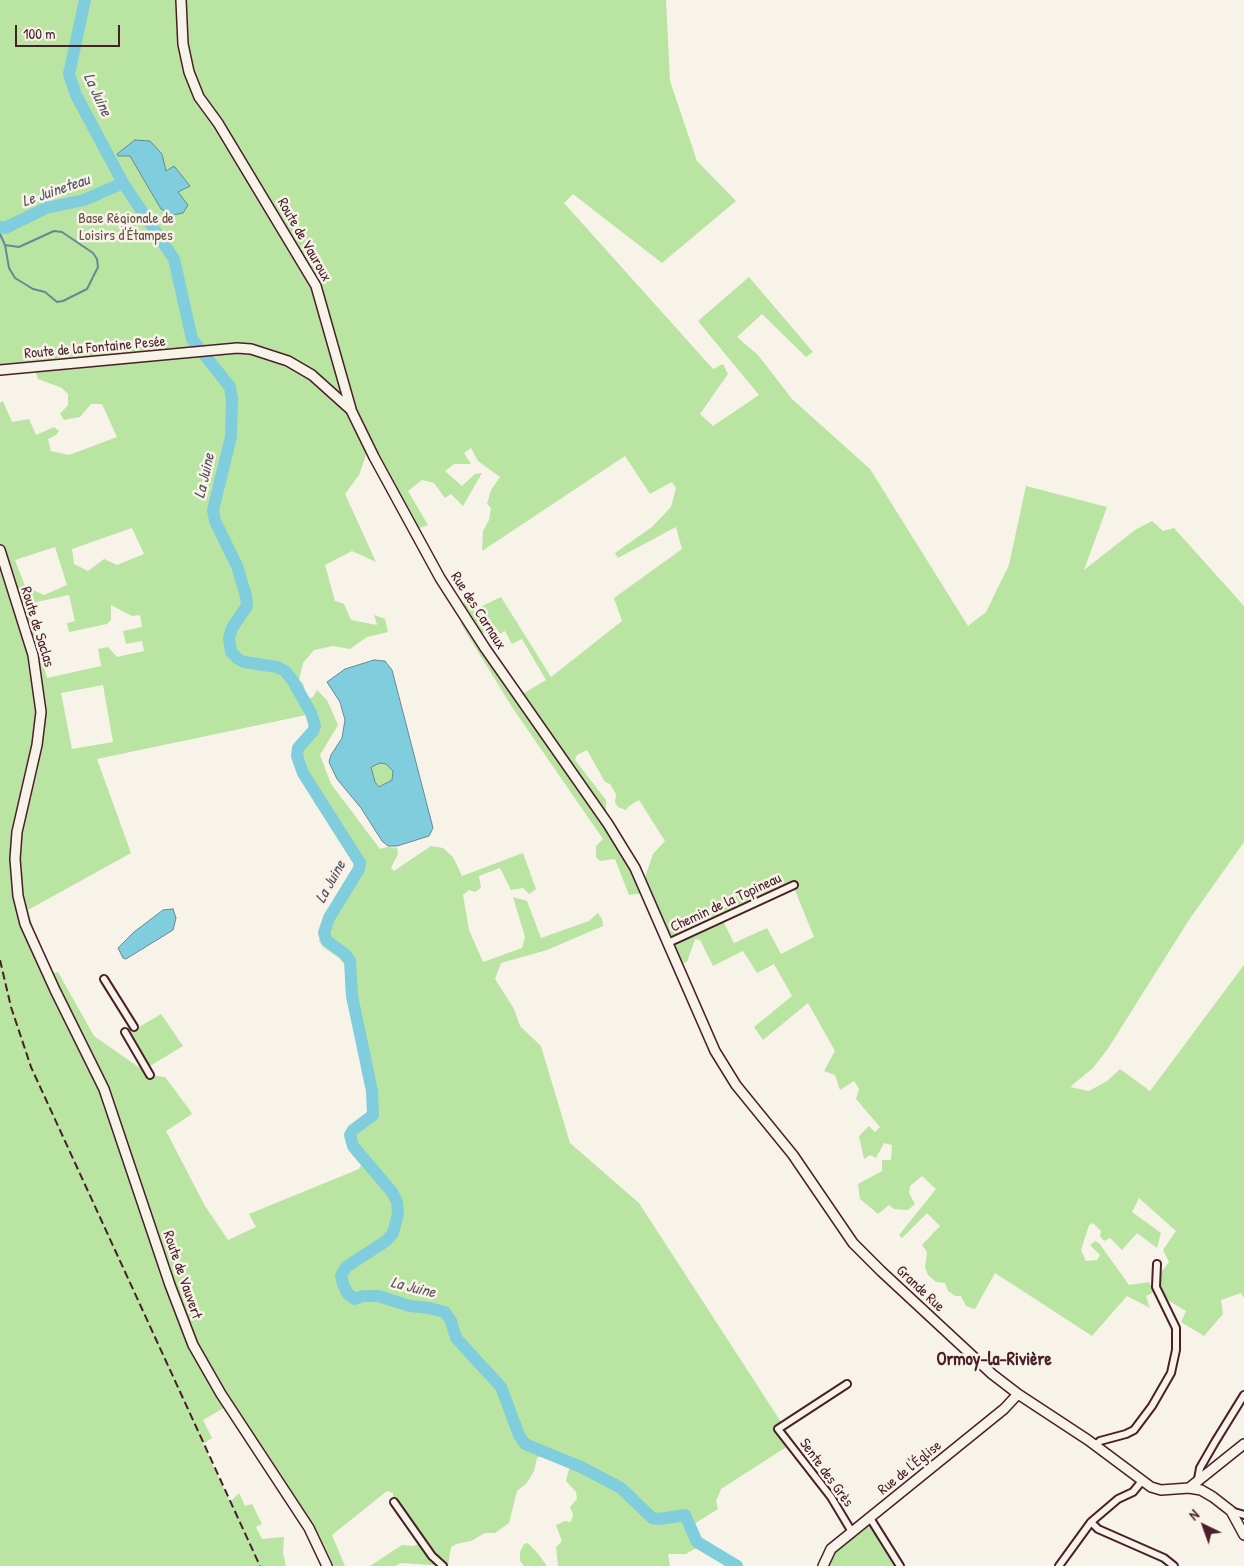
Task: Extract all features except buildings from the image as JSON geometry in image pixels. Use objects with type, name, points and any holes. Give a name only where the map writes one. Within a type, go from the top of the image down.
[{"type":"street","name":"Route de Vauroux","points":[[181,0],[184,44],[189,72],[199,97],[218,123],[316,286],[351,410]]},
{"type":"street","name":"Rue des Carnaux","points":[[212,351],[251,349],[288,361],[312,375],[351,410],[378,465],[440,578],[485,648],[608,824],[635,868],[674,956]]},
{"type":"street","name":"Route de la Fontaine Pesée","points":[[0,370],[212,351]]},
{"type":"street","name":"Route de Saclas","points":[[0,550],[33,655],[40,693],[40,727],[17,832],[15,874],[25,924],[48,974]]},
{"type":"street","name":"Chemin de la Topineau","points":[[668,943],[794,885]]},
{"type":"street","name":"Grande Rue","points":[[674,956],[714,1051],[736,1085],[793,1155],[853,1243],[978,1361],[1018,1394],[1095,1446],[1142,1481],[1161,1490],[1189,1488],[1201,1490],[1213,1497],[1231,1511],[1244,1535]]},
{"type":"street","name":"Route de Vauvert","points":[[48,974],[104,1089],[170,1285],[193,1345],[221,1394],[309,1528],[327,1566]]},
{"type":"street","points":[[104,980],[134,1027]]},
{"type":"street","points":[[125,1032],[150,1075]]},
{"type":"street","points":[[1095,1446],[1100,1441],[1134,1430],[1152,1406],[1171,1373],[1176,1350],[1176,1328],[1156,1287],[1157,1264]]},
{"type":"street","name":"Sente des Grès","points":[[847,1384],[778,1429],[831,1497],[852,1532]]},
{"type":"street","name":"Rue de l'Église","points":[[823,1566],[831,1550],[1004,1409],[1018,1394]]},
{"type":"street","points":[[1198,1479],[1200,1468],[1214,1442],[1244,1394]]},
{"type":"street","points":[[1189,1488],[1244,1444]]},
{"type":"street","points":[[1059,1566],[1091,1522],[1118,1499],[1133,1492],[1142,1481]]},
{"type":"street","points":[[394,1502],[432,1556],[443,1566]]},
{"type":"street","points":[[1231,1511],[1244,1515]]},
{"type":"street","points":[[870,1518],[900,1566]]},
{"type":"street","points":[[1091,1522],[1098,1529],[1164,1558],[1174,1566]]},
{"type":"green space","name":"Base Régionale de Loisirs d'Étampes","points":[[0,0],[666,0],[670,81],[697,161],[736,201],[662,263],[573,194],[564,203],[713,369],[723,364],[728,374],[700,414],[713,426],[759,395],[698,321],[749,277],[813,352],[806,357],[762,314],[737,337],[758,355],[792,399],[870,469],[968,626],[986,612],[1009,565],[1026,486],[1107,507],[1084,570],[1135,530],[1152,521],[1163,531],[1174,528],[1244,606],[1244,842],[1189,920],[1107,1050],[1093,1068],[1070,1087],[1089,1091],[1107,1081],[1120,1069],[1150,1091],[1244,965],[1244,1298],[1241,1293],[1221,1300],[1223,1314],[1204,1336],[1181,1322],[1186,1311],[1164,1298],[1162,1287],[1157,1283],[1159,1275],[1169,1262],[1163,1250],[1176,1231],[1139,1198],[1132,1212],[1161,1233],[1157,1248],[1137,1233],[1122,1250],[1110,1238],[1104,1241],[1100,1236],[1101,1231],[1093,1223],[1089,1225],[1081,1250],[1086,1261],[1097,1260],[1100,1255],[1090,1245],[1095,1241],[1099,1243],[1129,1285],[1149,1282],[1154,1292],[1146,1296],[1150,1308],[1127,1296],[1092,1336],[995,1273],[975,1309],[966,1306],[961,1296],[955,1296],[948,1291],[945,1283],[936,1282],[928,1275],[925,1267],[927,1252],[922,1245],[940,1226],[927,1213],[902,1238],[899,1235],[936,1189],[922,1176],[910,1186],[909,1193],[915,1204],[908,1210],[894,1209],[889,1205],[878,1214],[860,1199],[858,1184],[882,1171],[882,1160],[891,1160],[892,1145],[884,1143],[876,1158],[870,1155],[864,1159],[859,1136],[869,1126],[875,1132],[880,1127],[856,1099],[859,1089],[854,1081],[840,1090],[835,1075],[824,1071],[835,1051],[808,1003],[763,1040],[754,1027],[792,996],[774,964],[757,973],[743,951],[713,966],[700,940],[695,939],[687,962],[680,964],[652,892],[629,895],[615,859],[600,861],[596,857],[596,846],[603,839],[512,707],[461,624],[465,592],[478,608],[501,597],[551,677],[622,621],[614,598],[682,549],[676,527],[618,558],[615,553],[652,527],[671,507],[676,488],[672,482],[650,494],[625,456],[482,551],[483,531],[489,520],[491,508],[487,504],[491,490],[500,477],[478,461],[471,448],[464,453],[471,464],[454,464],[445,471],[462,486],[475,474],[482,473],[463,506],[451,494],[445,498],[434,483],[422,480],[408,491],[428,525],[417,529],[371,441],[359,475],[345,494],[376,562],[352,551],[325,565],[335,601],[344,604],[351,620],[377,625],[374,615],[385,619],[388,632],[367,637],[350,649],[333,646],[314,650],[303,663],[299,680],[303,683],[307,699],[313,697],[317,690],[327,700],[338,725],[320,755],[331,784],[380,849],[387,847],[397,848],[398,854],[391,868],[394,871],[431,846],[443,848],[453,857],[462,876],[523,853],[536,889],[529,894],[523,888],[511,890],[500,868],[479,876],[481,888],[475,892],[469,890],[463,895],[469,930],[483,962],[522,948],[525,937],[513,897],[527,901],[541,938],[589,921],[598,913],[602,919],[603,926],[547,950],[501,963],[495,979],[514,1009],[520,1026],[541,1046],[570,1143],[639,1203],[794,1442],[721,1489],[716,1501],[718,1509],[694,1524],[701,1539],[698,1547],[686,1554],[668,1554],[670,1566],[558,1566],[556,1547],[562,1541],[556,1525],[565,1521],[571,1522],[573,1514],[570,1507],[577,1499],[576,1492],[566,1481],[571,1461],[563,1453],[550,1452],[537,1458],[534,1471],[526,1484],[517,1491],[509,1523],[495,1533],[485,1533],[471,1541],[451,1547],[448,1566],[401,1563],[395,1566],[370,1566],[402,1545],[414,1546],[418,1544],[419,1538],[393,1499],[393,1493],[387,1491],[332,1535],[345,1566],[334,1566],[316,1529],[232,1403],[203,1420],[212,1438],[203,1444],[230,1502],[239,1493],[245,1506],[252,1504],[262,1524],[256,1527],[262,1539],[284,1537],[283,1553],[286,1566],[0,1566],[0,403],[3,401],[12,422],[29,419],[36,435],[54,427],[59,431],[48,439],[51,451],[69,455],[117,437],[102,404],[91,404],[80,417],[64,420],[60,414],[68,405],[68,394],[62,388],[38,379],[35,370],[0,375]],"holes":[[[132,528],[144,554],[117,565],[104,559],[88,571],[74,564],[72,549]],[[55,547],[67,585],[44,595],[25,586],[15,560]],[[69,595],[75,621],[67,623],[69,632],[107,624],[111,620],[111,605],[132,616],[140,615],[142,627],[123,631],[126,644],[142,641],[144,651],[117,657],[108,647],[98,649],[101,666],[47,678],[27,604]],[[495,626],[500,634],[505,631],[512,644],[522,639],[546,680],[519,696],[482,634]],[[103,685],[113,742],[72,749],[61,693]],[[311,714],[315,726],[298,748],[297,756],[302,770],[318,799],[314,802],[354,863],[352,872],[324,915],[319,941],[323,947],[339,958],[345,965],[346,997],[361,1058],[370,1112],[367,1117],[353,1126],[347,1134],[348,1147],[361,1165],[359,1169],[249,1214],[256,1227],[228,1240],[205,1206],[166,1131],[192,1114],[189,1109],[165,1077],[150,1075],[94,1036],[58,972],[54,973],[38,943],[28,910],[131,853],[97,759]],[[587,750],[605,782],[610,784],[616,794],[615,802],[618,807],[626,810],[639,800],[665,841],[653,854],[645,877],[606,817],[606,800],[575,760],[577,755]],[[792,883],[814,937],[781,954],[767,928],[734,943],[721,917]]]},
{"type":"green space","points":[[380,763],[386,764],[393,771],[392,780],[379,787],[375,782],[371,767]]},
{"type":"green space","points":[[161,1014],[183,1046],[150,1066],[129,1033]]},
{"type":"green space","points":[[868,1524],[896,1566],[826,1566],[836,1552]]},
{"type":"green space","points":[[528,1543],[547,1566],[524,1566],[520,1561],[520,1552],[524,1544]]},
{"type":"water","points":[[135,140],[150,141],[162,154],[166,171],[174,166],[190,186],[178,192],[188,205],[183,213],[173,215],[161,209],[130,156],[118,156],[117,154]]},
{"type":"water","points":[[374,660],[385,661],[392,670],[433,828],[429,836],[397,846],[388,846],[382,841],[361,808],[337,779],[329,762],[331,755],[342,738],[345,720],[340,702],[327,682],[345,669]],"holes":[[[380,763],[386,764],[393,771],[392,780],[379,787],[375,782],[371,767]]]},
{"type":"water","points":[[173,909],[176,918],[173,930],[126,959],[123,958],[118,948],[134,932],[163,910]]},
{"type":"waterway","name":"La Juine","points":[[85,0],[69,74],[76,95],[123,183],[174,259],[192,339],[230,387],[232,399],[231,437],[213,510],[215,521],[237,566],[246,596],[247,606],[232,628],[229,638],[231,652],[244,662],[277,667],[285,671],[293,681],[311,713],[315,726],[298,748],[297,756],[303,773],[360,863],[359,869],[329,918],[324,933],[327,941],[345,954],[350,961],[352,996],[372,1091],[373,1115],[353,1130],[350,1135],[353,1146],[392,1192],[397,1202],[398,1214],[393,1233],[386,1241],[346,1267],[341,1276],[343,1284],[348,1294],[355,1299],[363,1296],[378,1296],[410,1306],[445,1312],[451,1321],[456,1338],[501,1387],[519,1435],[525,1444],[581,1467],[621,1488],[652,1518],[659,1519],[685,1515],[697,1542],[737,1566]]},
{"type":"waterway","name":"Le Juineteau","points":[[0,227],[5,228],[46,208],[84,200],[123,183]]},
{"type":"waterway","points":[[0,234],[5,245],[9,268],[15,278],[33,289],[45,292],[57,302],[87,289],[98,267],[97,259],[93,253],[62,232],[54,231],[19,247],[5,245]]},
{"type":"railway","points":[[0,960],[11,1007],[31,1067],[260,1566]]},
{"type":"district","name":"Ormoy-la-Rivière","points":[[994,1360]]}]
